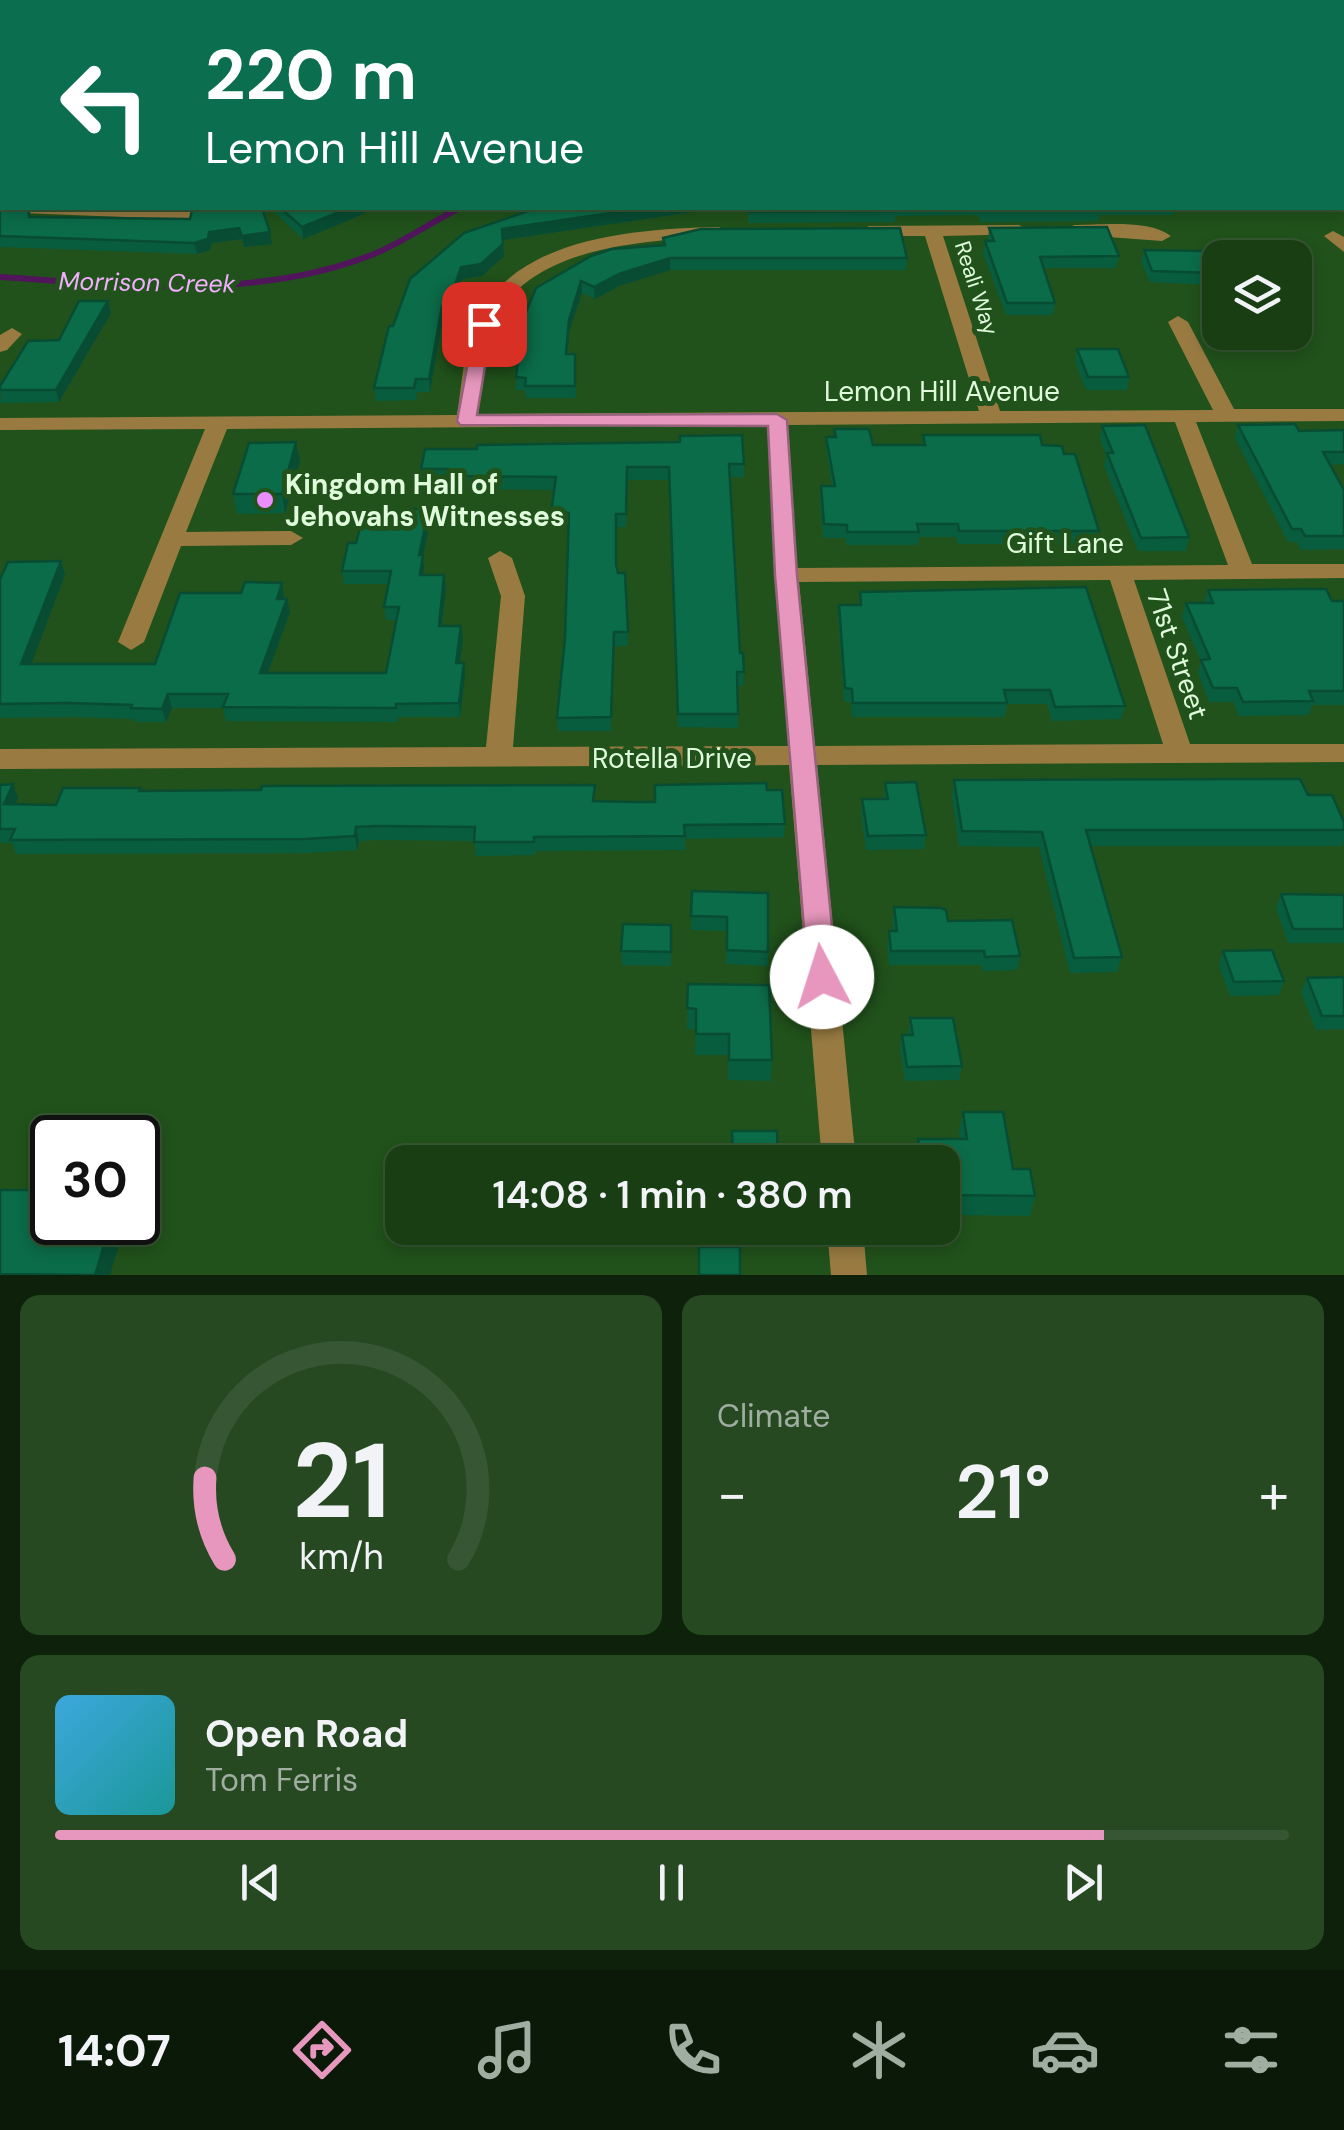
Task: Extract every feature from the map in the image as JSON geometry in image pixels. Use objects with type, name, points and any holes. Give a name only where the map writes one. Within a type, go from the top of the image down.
[{"type":"street","points":[[72,210],[174,214],[224,210]]},
{"type":"street","name":"Reali Way","points":[[932,230],[992,418]]},
{"type":"street","points":[[855,231],[1119,230],[1162,236]]},
{"type":"street","points":[[467,421],[484,324],[504,294],[523,278],[562,256],[614,241],[672,233],[739,232]]},
{"type":"street","points":[[1178,322],[1227,416]]},
{"type":"street","name":"Lemon Hill Avenue","points":[[0,424],[1344,416]]},
{"type":"street","points":[[1183,417],[1243,572]]},
{"type":"street","points":[[777,420],[786,575],[837,1145]]},
{"type":"street","points":[[131,642],[219,421]]},
{"type":"street","points":[[172,540],[291,538]]},
{"type":"street","points":[[498,759],[513,596],[500,558]]},
{"type":"street","name":"Gift Lane","points":[[786,575],[1344,571]]},
{"type":"street","name":"71st Street","points":[[1119,572],[1180,754]]},
{"type":"street","name":"Rotella Drive","points":[[0,759],[1344,753]]},
{"type":"street","points":[[846,1245],[849,1275]]},
{"type":"building","points":[[0,210],[29,210],[29,217],[190,219],[192,210],[263,210],[270,232],[242,236],[239,228],[209,232],[208,239],[194,243],[0,236]]},
{"type":"building","points":[[282,210],[344,210],[302,227]]},
{"type":"building","points":[[531,210],[631,210],[502,229],[503,244],[481,264],[461,267],[448,306],[442,306],[429,379],[416,379],[414,388],[374,388],[389,326],[393,326],[410,279],[464,233]]},
{"type":"building","points":[[753,210],[896,211],[748,212]]},
{"type":"building","points":[[1107,227],[1119,256],[1040,257],[1055,303],[1007,303],[985,241],[994,241],[989,228]]},
{"type":"building","points":[[900,228],[907,258],[670,258],[619,274],[594,287],[581,281],[569,320],[566,354],[575,354],[575,386],[525,386],[526,378],[516,377],[523,319],[536,288],[591,256],[612,249],[665,245],[663,238],[701,229]]},
{"type":"building","points":[[1144,250],[1202,251],[1202,273],[1152,271]]},
{"type":"building","points":[[79,301],[108,301],[56,390],[0,390],[28,341],[59,340]]},
{"type":"building","points":[[1077,349],[1118,349],[1129,377],[1088,377]]},
{"type":"building","points":[[1295,424],[1299,431],[1344,430],[1344,452],[1323,452],[1344,490],[1344,536],[1305,536],[1301,529],[1292,529],[1238,425]]},
{"type":"building","points":[[1145,425],[1189,537],[1141,538],[1107,453],[1113,453],[1102,426]]},
{"type":"building","points":[[834,429],[869,429],[873,445],[925,445],[923,435],[1040,435],[1042,445],[1062,446],[1064,454],[1075,454],[1099,531],[959,531],[958,524],[917,524],[919,532],[847,532],[847,525],[824,524],[821,486],[835,486],[826,437],[836,437]]},
{"type":"building","points":[[742,435],[744,464],[729,464],[744,672],[737,672],[738,714],[678,714],[669,467],[627,467],[626,514],[616,514],[616,564],[618,573],[625,573],[628,632],[614,632],[611,717],[557,718],[565,638],[569,513],[551,513],[556,477],[447,476],[448,469],[421,469],[425,449],[680,442],[680,436]]},
{"type":"building","points":[[296,442],[282,494],[233,494],[249,443]]},
{"type":"building","points":[[365,509],[429,509],[419,555],[423,555],[420,575],[444,575],[439,626],[461,626],[456,663],[464,663],[459,703],[396,704],[396,708],[223,707],[228,694],[168,694],[162,709],[131,708],[132,705],[0,704],[0,579],[8,562],[61,561],[21,664],[155,664],[180,593],[241,593],[245,582],[282,583],[277,599],[287,599],[260,673],[386,673],[399,607],[384,607],[391,571],[342,571],[348,543],[356,543]]},
{"type":"building","points":[[1086,587],[1125,706],[1055,707],[1050,690],[1004,690],[1007,703],[853,703],[852,689],[845,688],[839,605],[861,605],[860,592]]},
{"type":"building","points":[[1326,589],[1332,601],[1344,601],[1344,691],[1309,691],[1313,701],[1243,702],[1237,688],[1213,688],[1201,660],[1210,659],[1186,603],[1213,603],[1208,590]]},
{"type":"building","points":[[1300,779],[1308,795],[1332,795],[1344,830],[1086,830],[1122,957],[1074,958],[1042,832],[962,831],[954,780]]},
{"type":"building","points":[[916,782],[926,835],[868,836],[862,799],[888,799],[885,783]]},
{"type":"building","points":[[766,783],[767,790],[782,790],[785,824],[684,825],[685,836],[534,837],[534,842],[474,842],[475,827],[376,826],[356,827],[355,836],[305,839],[10,840],[15,829],[0,829],[0,785],[13,784],[4,804],[56,805],[63,788],[261,790],[262,786],[595,785],[593,801],[655,802],[655,785]]},
{"type":"building","points":[[692,891],[768,893],[768,952],[727,950],[727,917],[691,916]]},
{"type":"building","points":[[1281,894],[1344,895],[1344,929],[1293,929]]},
{"type":"building","points":[[894,907],[941,908],[946,910],[948,921],[1012,920],[1020,956],[985,957],[984,951],[891,951],[889,931],[897,931]]},
{"type":"building","points":[[623,924],[671,925],[671,952],[621,951]]},
{"type":"building","points":[[1272,950],[1284,981],[1234,982],[1223,951]]},
{"type":"building","points":[[1344,977],[1344,1016],[1322,1016],[1307,978]]},
{"type":"building","points":[[688,984],[769,985],[772,1060],[729,1060],[729,1034],[696,1034],[696,1009],[687,1008]]},
{"type":"building","points":[[910,1018],[953,1018],[962,1066],[907,1067],[902,1035],[913,1035]]},
{"type":"building","points":[[963,1112],[1003,1112],[1013,1169],[1030,1169],[1035,1196],[960,1195],[960,1145],[919,1145],[918,1139],[967,1139]]},
{"type":"building","points":[[732,1131],[777,1131],[777,1145],[733,1145]]},
{"type":"building","points":[[0,1190],[30,1190],[30,1245],[104,1245],[95,1275],[0,1274]]},
{"type":"building","points":[[699,1247],[740,1247],[740,1275],[699,1275]]},
{"type":"waterway","name":"Morrison Creek","points":[[451,212],[455,210]]},
{"type":"waterway","name":"Morrison Creek","points":[[0,277],[142,286],[283,279],[374,254],[456,210]]},
{"type":"place","name":"Kingdom Hall of Jehovahs Witnesses","points":[[265,500]]},
{"type":"route","points":[[484,324],[467,421],[777,420],[786,575],[822,977]]}]
